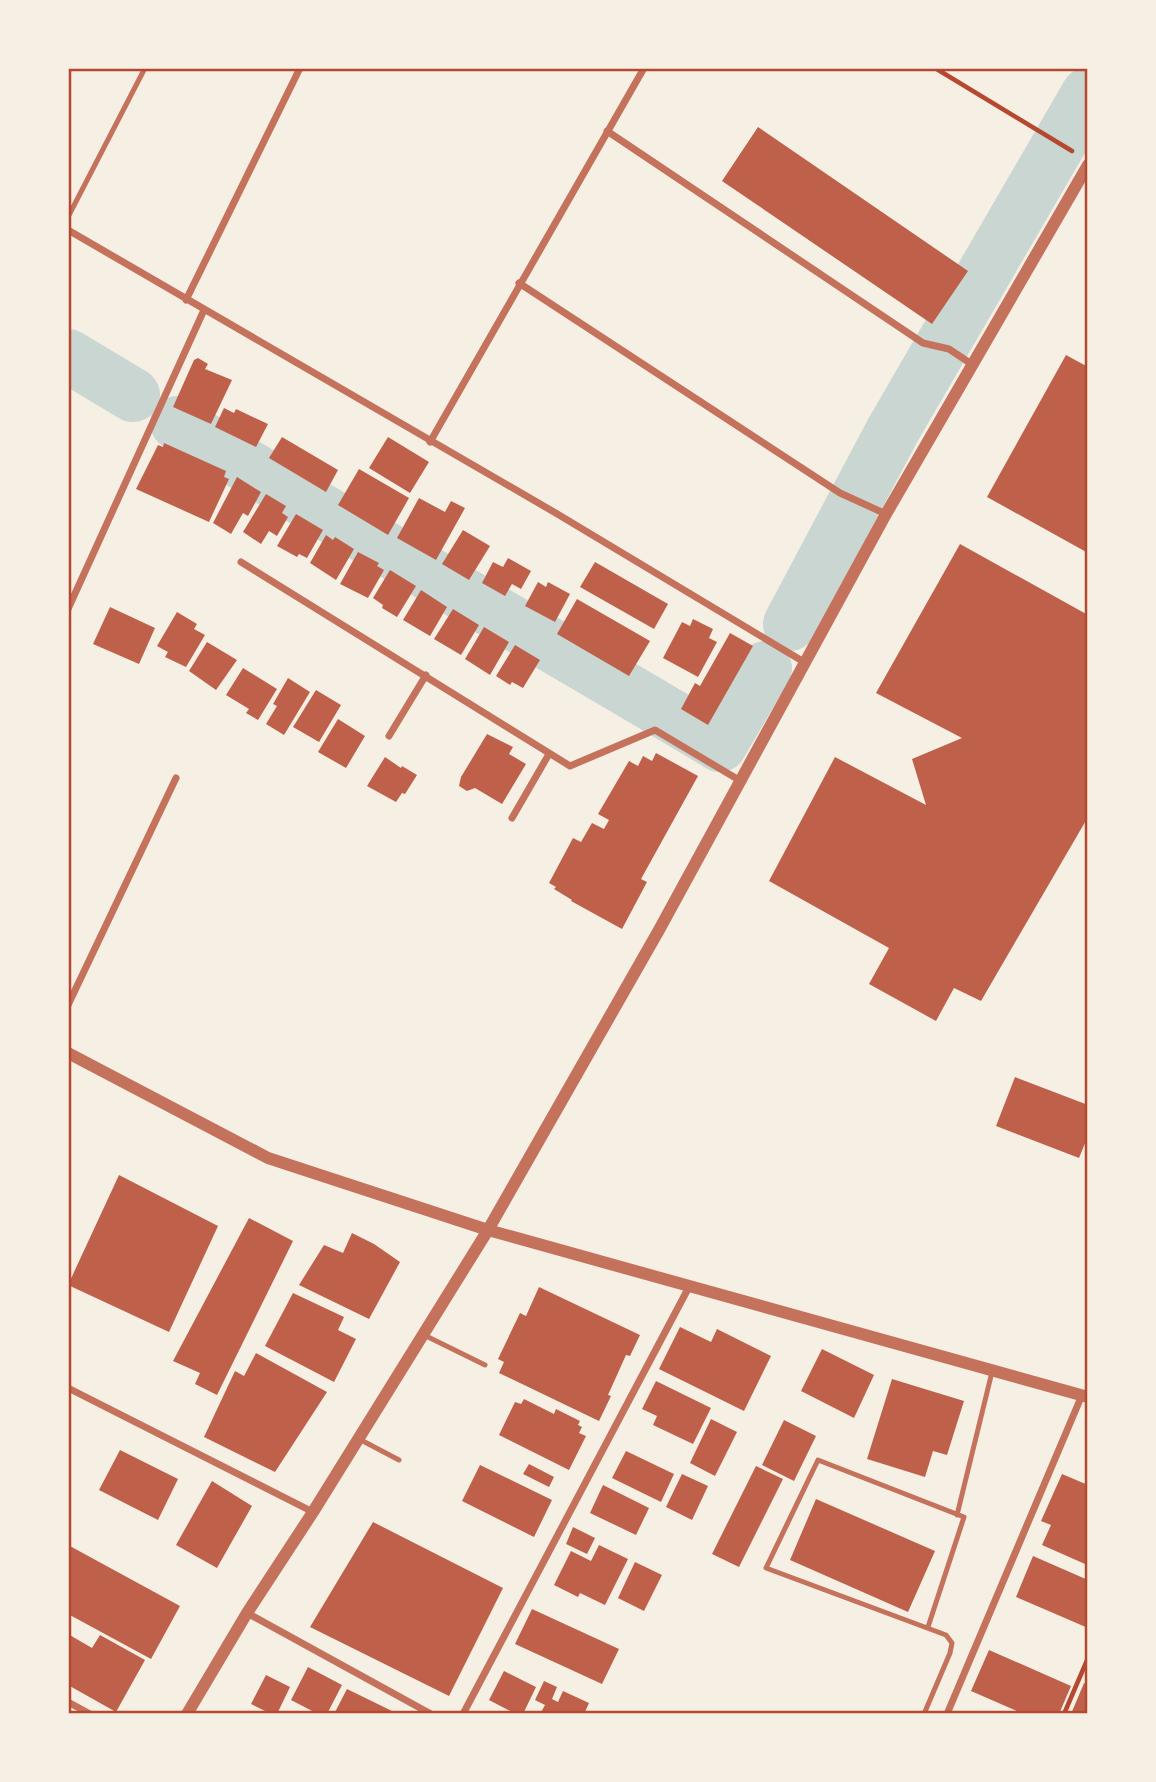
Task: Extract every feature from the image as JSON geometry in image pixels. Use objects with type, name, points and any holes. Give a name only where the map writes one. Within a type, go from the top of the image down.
[{"type":"street","points":[[186,300],[300,68]]},
{"type":"street","points":[[430,442],[644,68]]},
{"type":"street","points":[[607,131],[923,343],[950,349],[973,365]]},
{"type":"street","points":[[187,1714],[488,1230],[659,930],[886,513],[973,365],[1083,160]]},
{"type":"street","points":[[68,230],[554,512],[804,662]]},
{"type":"street","points":[[519,283],[840,493],[886,513]]},
{"type":"street","points":[[68,609],[204,310]]},
{"type":"street","points":[[241,562],[570,766],[655,730],[740,780]]},
{"type":"street","points":[[388,736],[426,675]]},
{"type":"street","points":[[512,818],[549,754]]},
{"type":"street","points":[[68,1005],[176,778]]},
{"type":"street","points":[[68,1053],[268,1158],[488,1230],[1085,1396],[947,1714]]},
{"type":"street","points":[[463,1714],[690,1284]]},
{"type":"street","points":[[68,1388],[313,1512]]},
{"type":"street","points":[[247,1614],[431,1714]]},
{"type":"street","points":[[68,1702],[90,1714]]},
{"type":"lane","points":[[68,217],[145,68]]},
{"type":"lane","points":[[422,1334],[485,1365]]},
{"type":"lane","points":[[957,1515],[993,1370]]},
{"type":"lane","points":[[358,1438],[399,1460]]},
{"type":"lane","points":[[924,1714],[952,1643],[946,1635],[766,1568],[818,1460],[964,1517],[928,1627]]},
{"type":"path","points":[[935,68],[1083,160]]},
{"type":"path","points":[[1064,1714],[1088,1658]]},
{"type":"building","points":[[758,127],[968,271],[932,324],[722,181]]},
{"type":"building","points":[[1066,355],[1088,367],[1088,553],[987,497]]},
{"type":"building","points":[[198,358],[208,364],[205,369],[232,380],[211,424],[173,407],[194,360]]},
{"type":"building","points":[[224,408],[234,413],[236,409],[268,424],[256,447],[215,427]]},
{"type":"building","points":[[282,437],[338,470],[326,492],[269,458]]},
{"type":"building","points":[[388,437],[429,462],[410,493],[369,468]]},
{"type":"building","points":[[164,443],[226,471],[224,477],[229,479],[209,522],[136,489],[158,445],[163,447]]},
{"type":"building","points":[[359,469],[409,498],[388,535],[338,505]]},
{"type":"building","points":[[237,477],[261,492],[248,516],[243,513],[231,534],[213,523]]},
{"type":"building","points":[[266,494],[286,506],[282,513],[288,517],[277,536],[269,531],[261,544],[243,532]]},
{"type":"building","points":[[419,498],[445,512],[451,501],[465,508],[436,560],[397,538]]},
{"type":"building","points":[[296,514],[323,530],[307,558],[299,554],[297,557],[277,546]]},
{"type":"building","points":[[463,530],[490,546],[469,580],[442,564]]},
{"type":"building","points":[[326,535],[333,540],[335,537],[354,549],[336,580],[310,563]]},
{"type":"building","points":[[960,544],[1088,615],[1088,817],[981,1001],[954,988],[936,1021],[869,984],[889,948],[769,881],[835,757],[926,805],[912,759],[962,738],[876,693]]},
{"type":"building","points":[[358,552],[379,563],[377,566],[384,570],[368,598],[340,584]]},
{"type":"building","points":[[508,558],[531,571],[521,589],[512,584],[505,596],[482,583],[493,562],[503,567]]},
{"type":"building","points":[[595,562],[668,604],[654,629],[580,587]]},
{"type":"building","points":[[390,570],[416,586],[397,617],[382,608],[383,605],[373,598]]},
{"type":"building","points":[[538,582],[546,587],[548,582],[570,594],[555,622],[525,606]]},
{"type":"building","points":[[421,590],[447,607],[430,636],[403,620]]},
{"type":"building","points":[[577,599],[650,641],[629,676],[557,634]]},
{"type":"building","points":[[110,607],[155,628],[139,664],[93,644]]},
{"type":"building","points":[[453,609],[479,625],[461,655],[434,639]]},
{"type":"building","points":[[177,612],[197,624],[194,629],[205,635],[186,667],[165,657],[168,652],[157,646]]},
{"type":"building","points":[[693,619],[713,629],[709,638],[717,642],[698,677],[663,658],[682,622],[690,626]]},
{"type":"building","points":[[484,627],[509,642],[490,675],[465,659]]},
{"type":"building","points":[[730,633],[753,646],[708,725],[681,709],[695,683],[700,686]]},
{"type":"building","points":[[207,642],[237,660],[216,690],[189,671]]},
{"type":"building","points":[[515,645],[540,660],[523,688],[512,682],[510,685],[496,676]]},
{"type":"building","points":[[243,668],[277,689],[258,720],[246,713],[249,709],[226,695]]},
{"type":"building","points":[[288,678],[310,692],[284,735],[266,724],[277,706],[273,704]]},
{"type":"building","points":[[316,690],[341,705],[319,742],[293,727]]},
{"type":"building","points":[[338,719],[365,736],[346,768],[318,752]]},
{"type":"building","points":[[487,734],[513,747],[509,754],[526,764],[502,804],[475,788],[467,791],[459,786],[461,777]]},
{"type":"building","points":[[656,753],[698,776],[641,879],[647,882],[622,929],[571,901],[549,883],[573,838],[581,842],[592,823],[604,829],[609,820],[598,814],[629,761],[638,766],[643,756],[652,761]]},
{"type":"building","points":[[385,757],[417,775],[405,794],[402,793],[396,802],[367,786]]},
{"type":"building","points":[[1015,1077],[1088,1105],[1088,1136],[1079,1158],[996,1126]]},
{"type":"building","points":[[119,1175],[218,1226],[169,1332],[68,1285]]},
{"type":"building","points":[[249,1218],[293,1241],[217,1395],[195,1384],[200,1373],[173,1361]]},
{"type":"building","points":[[352,1233],[400,1262],[369,1319],[299,1285],[324,1245],[343,1253]]},
{"type":"building","points":[[539,1287],[640,1335],[630,1356],[626,1355],[599,1421],[499,1373],[504,1362],[498,1359],[520,1313],[526,1316]]},
{"type":"building","points":[[293,1293],[344,1317],[338,1330],[356,1339],[334,1382],[265,1346]]},
{"type":"building","points":[[680,1327],[711,1342],[717,1329],[771,1356],[744,1411],[659,1369]]},
{"type":"building","points":[[822,1349],[874,1375],[854,1418],[801,1391]]},
{"type":"building","points":[[256,1353],[327,1392],[275,1472],[204,1437],[235,1371],[244,1376]]},
{"type":"building","points":[[892,1379],[964,1401],[947,1455],[933,1451],[925,1477],[867,1459]]},
{"type":"building","points":[[656,1381],[711,1408],[693,1444],[653,1425],[657,1416],[642,1409]]},
{"type":"building","points":[[524,1399],[554,1414],[556,1409],[580,1421],[578,1425],[582,1427],[579,1433],[586,1436],[569,1470],[499,1435],[515,1402],[521,1404]]},
{"type":"building","points":[[711,1419],[737,1432],[715,1476],[690,1463]]},
{"type":"building","points":[[784,1420],[816,1436],[794,1481],[762,1465]]},
{"type":"building","points":[[120,1450],[178,1479],[158,1520],[99,1490]]},
{"type":"building","points":[[626,1451],[674,1474],[661,1502],[612,1478]]},
{"type":"building","points":[[529,1464],[554,1477],[549,1487],[523,1474]]},
{"type":"building","points":[[480,1465],[552,1500],[534,1537],[462,1501]]},
{"type":"building","points":[[756,1466],[783,1479],[739,1567],[712,1554]]},
{"type":"building","points":[[682,1474],[708,1486],[692,1520],[666,1507]]},
{"type":"building","points":[[1062,1474],[1088,1485],[1088,1559],[1085,1564],[1042,1545],[1051,1525],[1041,1521]]},
{"type":"building","points":[[212,1481],[252,1506],[217,1568],[176,1545]]},
{"type":"building","points":[[603,1485],[649,1508],[636,1535],[590,1513]]},
{"type":"building","points":[[816,1499],[935,1551],[908,1612],[790,1560]]},
{"type":"building","points":[[373,1522],[503,1588],[449,1696],[310,1627]]},
{"type":"building","points":[[573,1527],[595,1538],[587,1554],[566,1544]]},
{"type":"building","points":[[68,1545],[180,1606],[151,1659],[68,1614]]},
{"type":"building","points":[[599,1545],[628,1559],[605,1605],[580,1593],[578,1597],[554,1585],[571,1551],[591,1561]]},
{"type":"building","points":[[1033,1556],[1088,1580],[1088,1628],[1016,1597]]},
{"type":"building","points":[[635,1562],[662,1575],[644,1611],[618,1598]]},
{"type":"building","points":[[532,1609],[619,1649],[602,1684],[515,1644]]},
{"type":"building","points":[[68,1634],[92,1648],[100,1635],[145,1660],[116,1712],[68,1685]]},
{"type":"building","points":[[989,1650],[1071,1686],[1059,1714],[1024,1714],[971,1691]]},
{"type":"building","points":[[308,1667],[342,1685],[327,1714],[318,1714],[291,1700]]},
{"type":"building","points":[[504,1671],[536,1687],[523,1714],[516,1714],[489,1700]]},
{"type":"building","points":[[266,1675],[290,1687],[277,1714],[271,1714],[251,1704]]},
{"type":"building","points":[[544,1681],[557,1687],[552,1699],[558,1702],[563,1691],[589,1703],[584,1714],[540,1714],[545,1705],[535,1700]]},
{"type":"building","points":[[1084,1683],[1088,1685],[1088,1714],[1071,1714]]},
{"type":"building","points":[[347,1689],[390,1710],[397,1714],[334,1714]]},
{"type":"waterway","points":[[790,624],[893,430],[1088,94]]},
{"type":"waterway","points":[[68,356],[133,395]]},
{"type":"waterway","points":[[177,423],[720,745],[765,668]]}]
